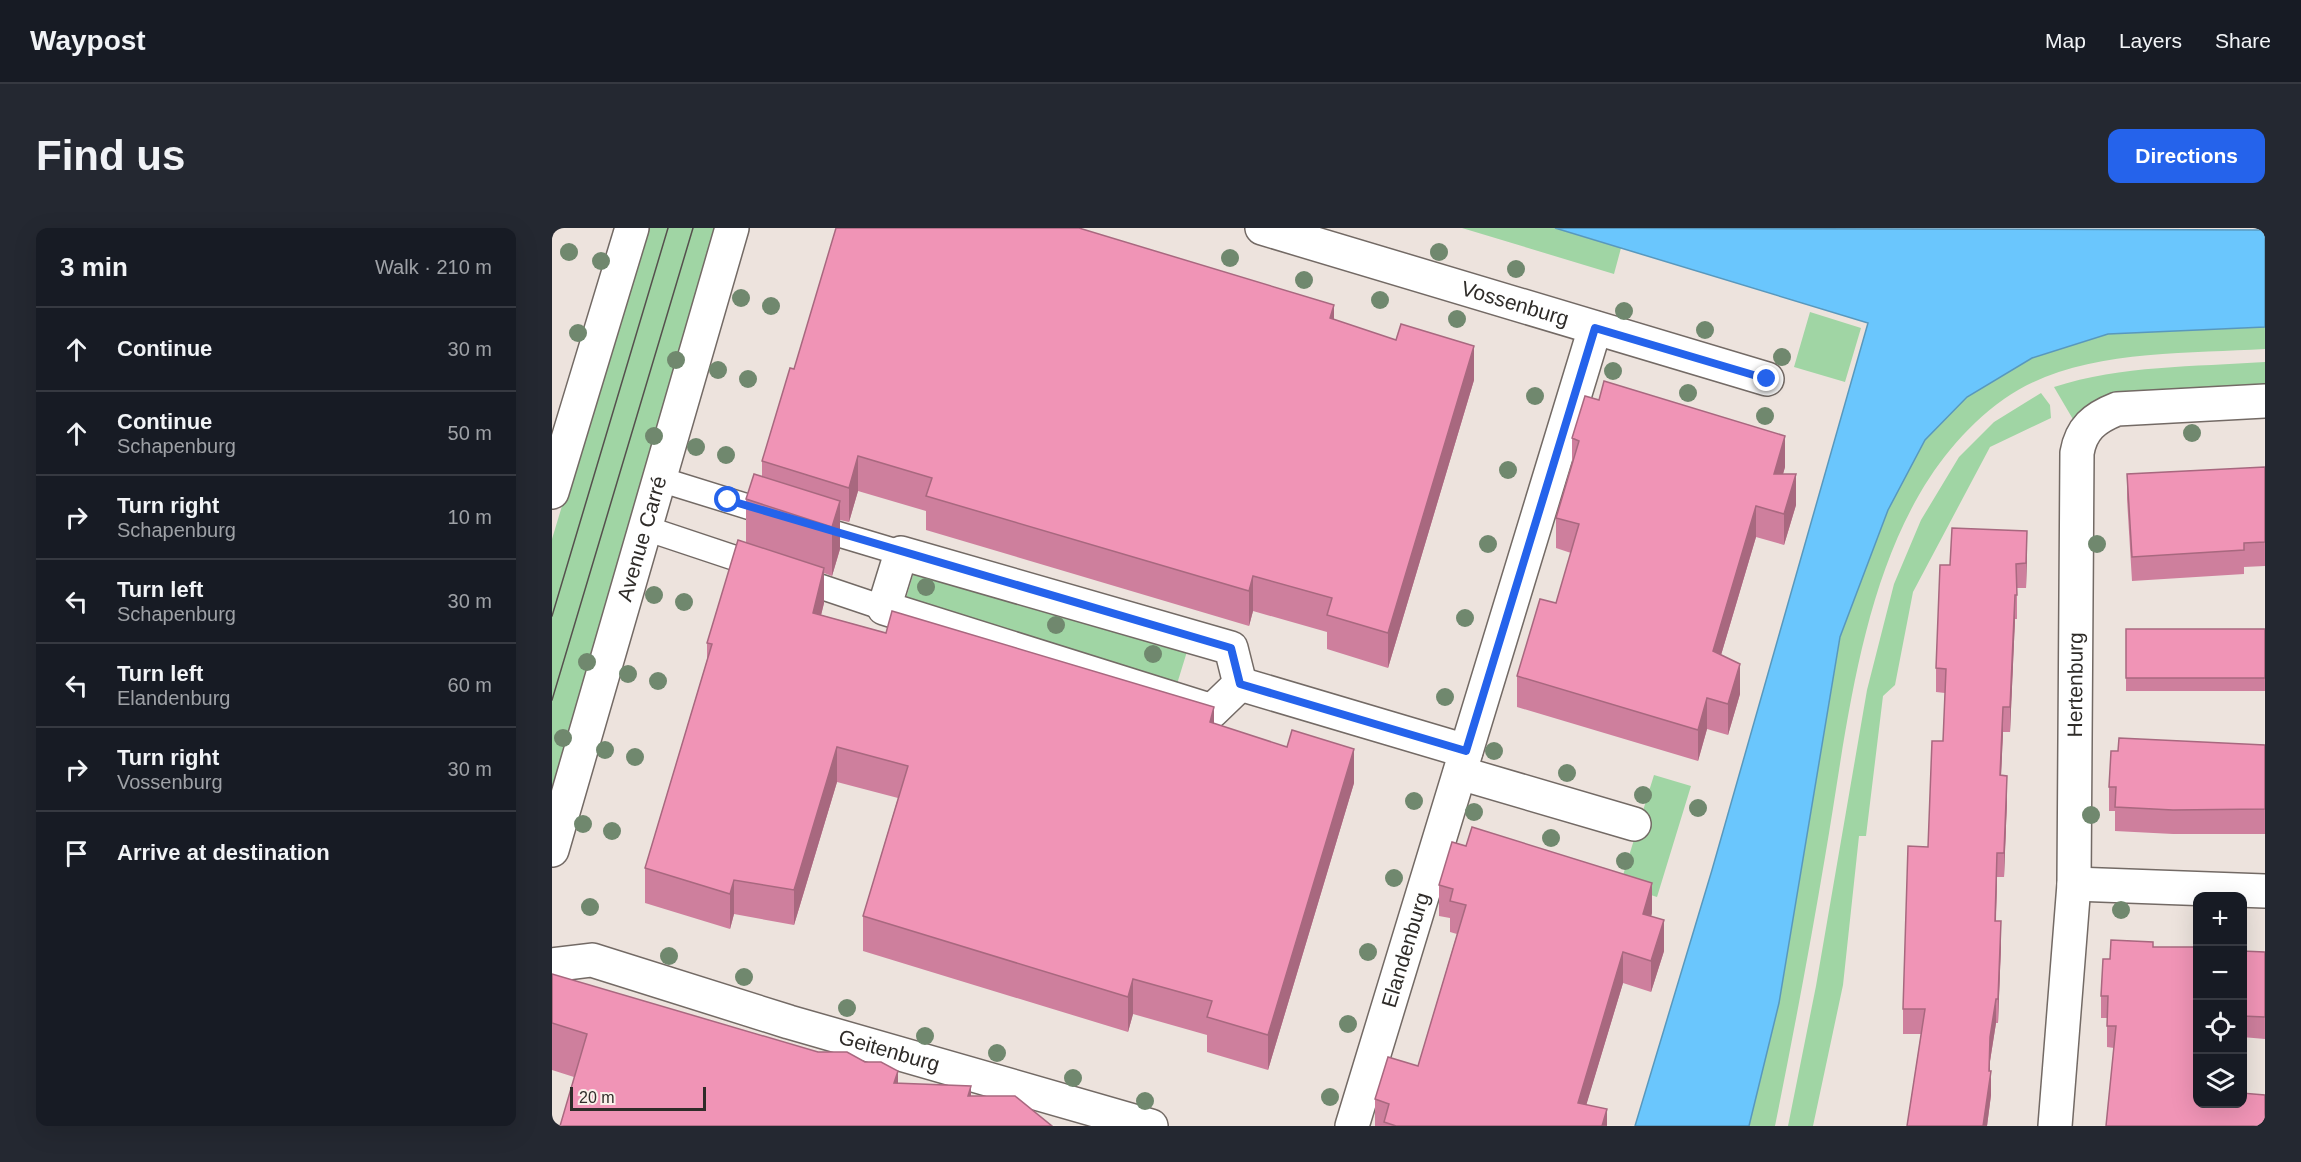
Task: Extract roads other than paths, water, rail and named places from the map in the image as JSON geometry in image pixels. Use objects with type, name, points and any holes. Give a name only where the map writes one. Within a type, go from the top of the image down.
[{"type":"street","points":[[552,492],[557,456],[632,228]]},
{"type":"street","name":"Avenue Carré","points":[[552,850],[732,228]]},
{"type":"street","name":"Vossenburg","points":[[1262,228],[1767,379]]},
{"type":"street","name":"Elandenburg","points":[[1352,1126],[1595,328]]},
{"type":"street","name":"Hertenburg","points":[[2055,1126],[2074,884],[2077,453],[2080,436],[2097,417],[2117,409],[2265,401]]},
{"type":"street","points":[[901,553],[1231,648],[1240,684],[1212,711],[884,608],[901,553]]},
{"type":"street","points":[[1240,684],[1634,824]]},
{"type":"street","points":[[2074,884],[2265,891]]},
{"type":"street","name":"Geitenburg","points":[[552,965],[592,960],[789,1022],[1151,1126]]},
{"type":"lane","points":[[659,479],[901,553]]},
{"type":"lane","points":[[645,528],[884,608]]},
{"type":"water","points":[[1555,228],[2265,230],[2265,327],[2108,334],[2032,358],[1967,397],[1925,440],[1888,510],[1840,637],[1779,1003],[1749,1126],[1635,1126],[1712,870],[1868,323]]},
{"type":"tram line","points":[[552,616],[668,228]]},
{"type":"tram line","points":[[552,700],[693,228]]}]
